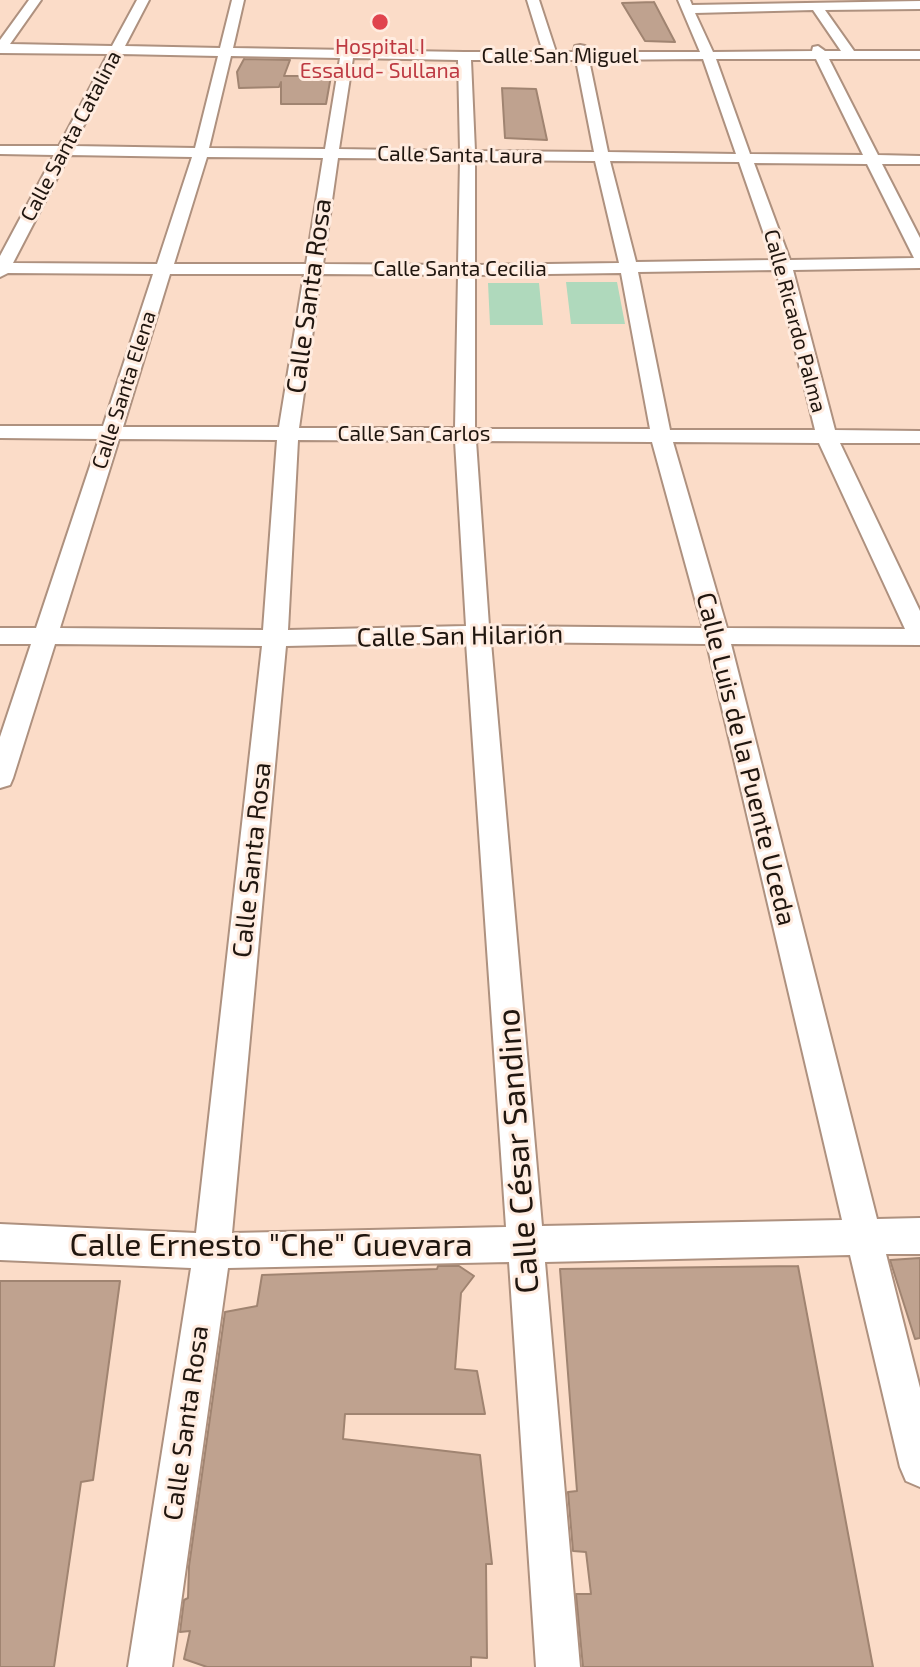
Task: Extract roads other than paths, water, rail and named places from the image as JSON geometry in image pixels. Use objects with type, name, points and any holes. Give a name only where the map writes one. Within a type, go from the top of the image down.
[{"type":"street","points":[[0,48],[35,0]]},
{"type":"street","name":"Calle Santa Catalina","points":[[1,269],[143,0]]},
{"type":"street","name":"Calle Santa Elena","points":[[0,778],[201,152],[238,0]]},
{"type":"street","points":[[533,0],[550,52]]},
{"type":"street","points":[[687,5],[920,5]]},
{"type":"street","name":"Calle Ricardo Palma","points":[[687,5],[746,158],[783,265],[827,437],[920,636]]},
{"type":"street","points":[[817,7],[848,52]]},
{"type":"street","points":[[0,48],[349,52]]},
{"type":"street","name":"Calle San Miguel","points":[[349,52],[373,48],[920,55]]},
{"type":"street","name":"Calle San Miguel","points":[[848,52],[920,49]]},
{"type":"street","name":"Calle San Miguel","points":[[349,52],[464,56],[550,52]]},
{"type":"street","name":"Calle Santa Rosa","points":[[150,1667],[212,1251],[275,638],[288,434],[315,270],[330,153],[349,52]]},
{"type":"street","name":"Calle Luis de la Puente Uceda","points":[[580,52],[601,157],[629,269],[661,436],[717,635],[920,1467]]},
{"type":"street","points":[[820,52],[920,256]]},
{"type":"street","name":"Calle César Sandino","points":[[464,56],[468,155],[465,435],[558,1667]]},
{"type":"street","name":"Calle Santa Laura","points":[[0,149],[920,160]]},
{"type":"street","name":"Calle Santa Cecilia","points":[[1,269],[629,269],[920,263]]},
{"type":"street","name":"Calle San Carlos","points":[[0,432],[920,437]]},
{"type":"street","name":"Calle San Hilarión","points":[[0,636],[920,636]]},
{"type":"street","name":"Calle Ernesto \"Che\" Guevara","points":[[0,1242],[212,1251],[920,1236]]},
{"type":"place","name":"Hospital I Essalud- Sullana","points":[[380,22]]}]
